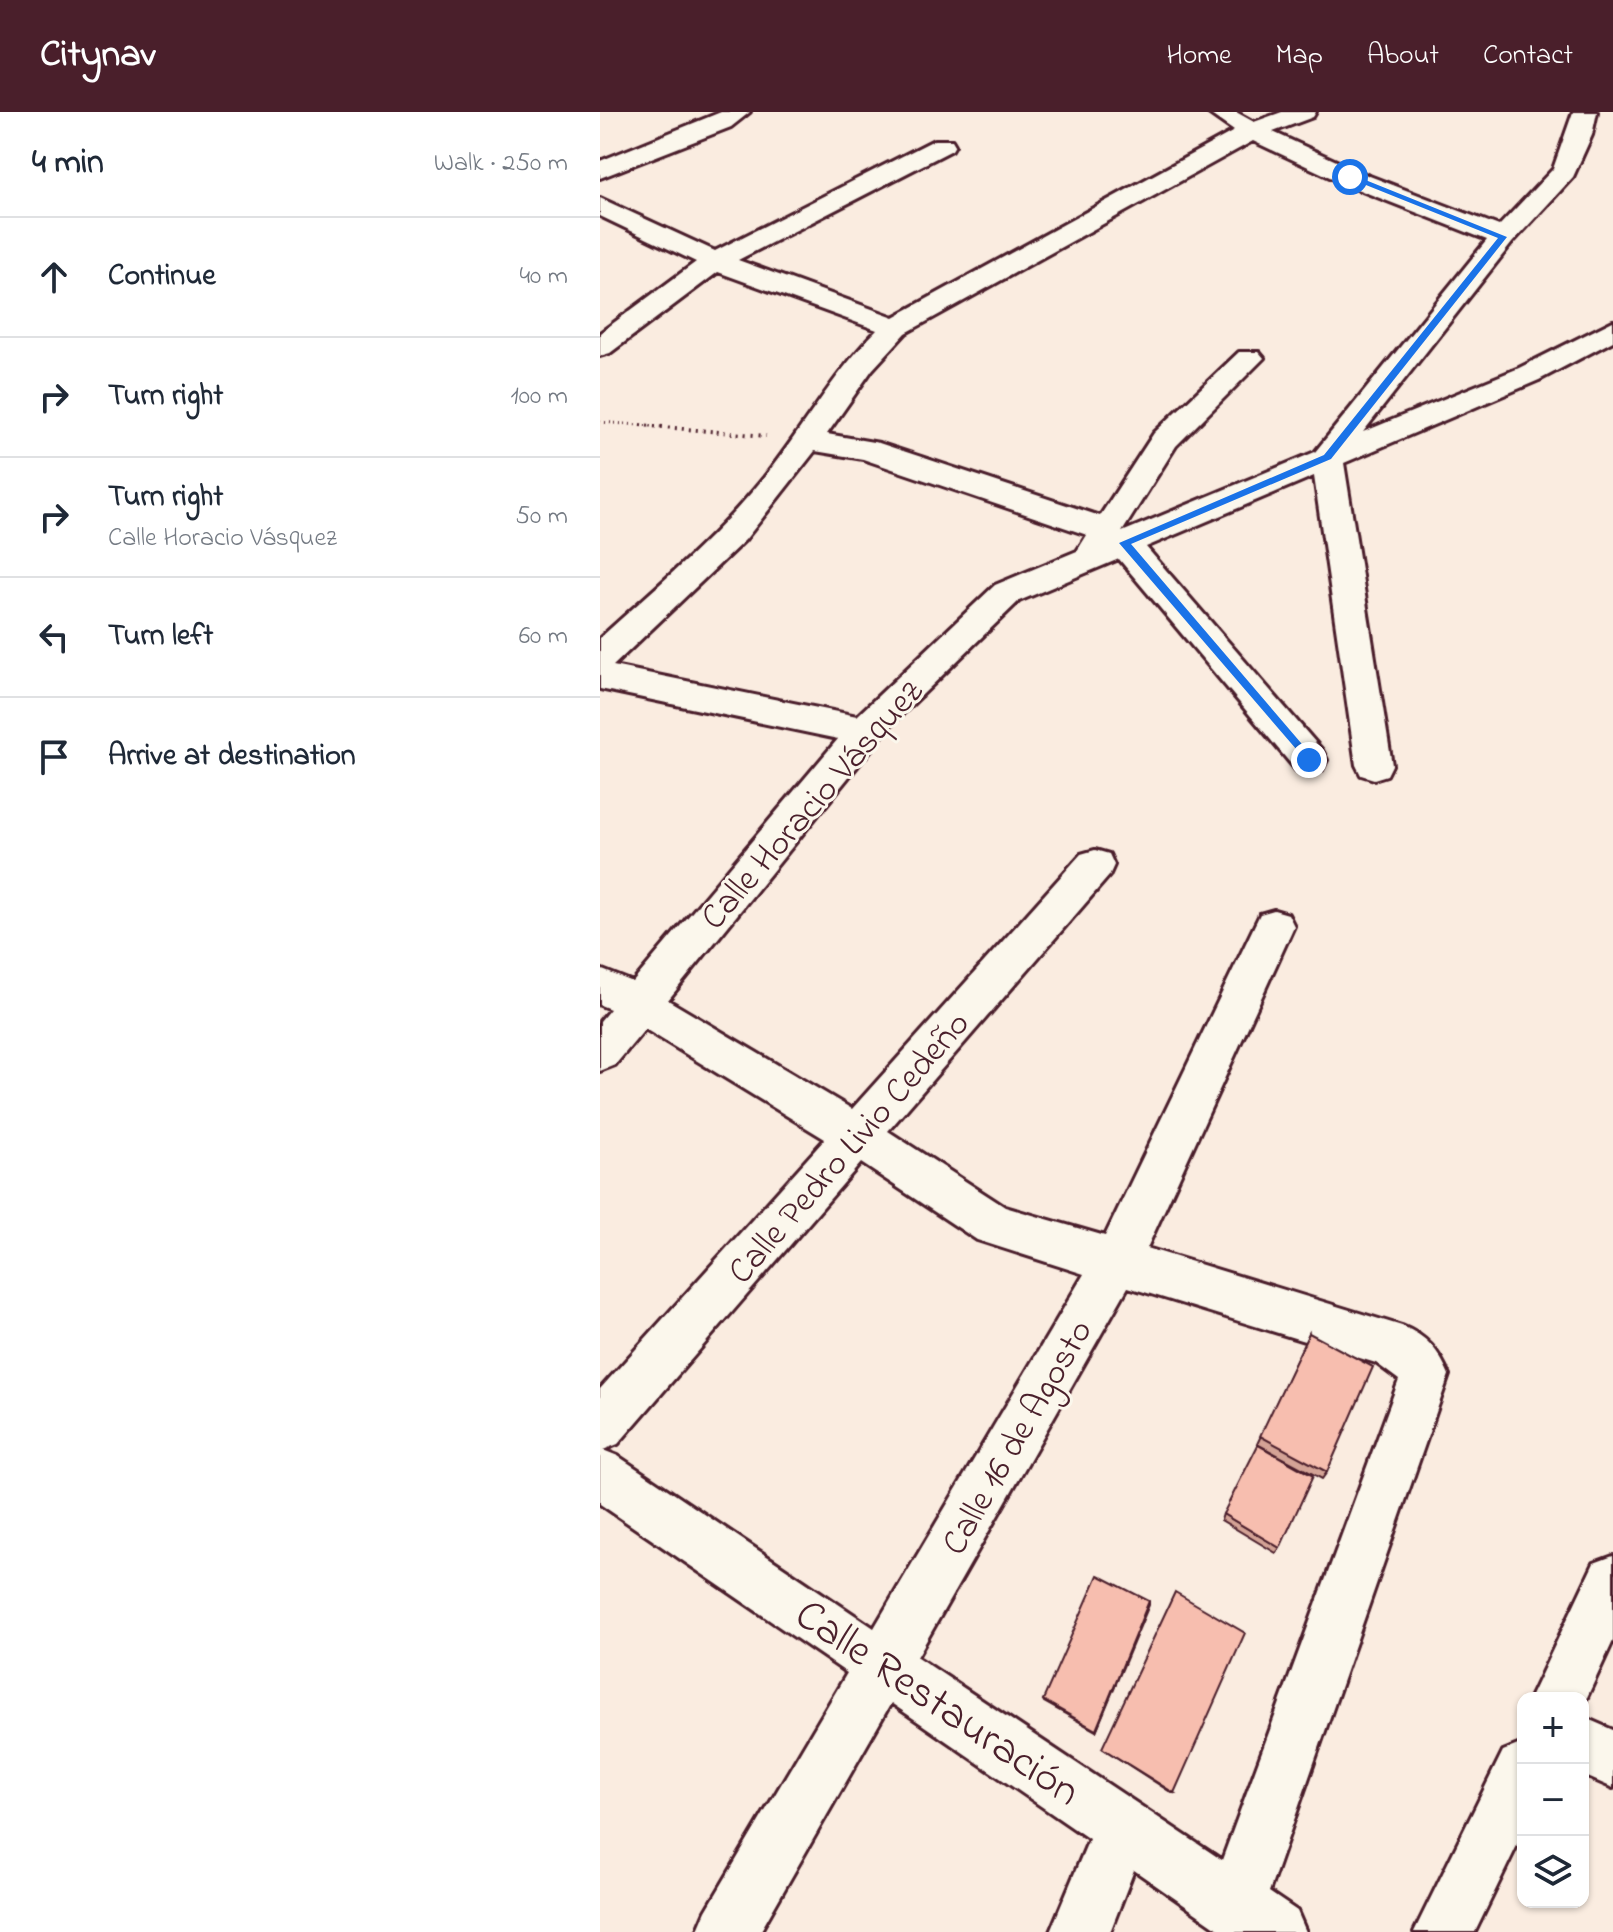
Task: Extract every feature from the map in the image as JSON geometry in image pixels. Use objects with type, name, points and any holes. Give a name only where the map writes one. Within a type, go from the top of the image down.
[{"type":"street","points":[[600,170],[722,122],[738,112]]},
{"type":"street","points":[[1219,112],[1251,132],[1350,177],[1503,237]]},
{"type":"street","points":[[600,658],[702,564],[773,488],[871,350],[896,327],[1251,132],[1304,112]]},
{"type":"street","points":[[1374,765],[1327,457],[1503,237],[1564,172],[1580,135],[1585,112]]},
{"type":"street","points":[[1593,112],[1613,122]]},
{"type":"street","points":[[600,347],[715,261],[943,145]]},
{"type":"street","points":[[600,206],[715,261],[896,327]]},
{"type":"street","name":"Calle Horacio Vásquez","points":[[600,1052],[620,995],[865,731],[1007,593],[1107,543],[1529,374],[1613,330]]},
{"type":"street","points":[[1107,543],[1165,440],[1249,358]]},
{"type":"street","points":[[806,440],[868,450],[1107,543],[1309,760]]},
{"type":"street","points":[[600,676],[865,731]]},
{"type":"street","name":"Calle Pedro Livio Cedeño","points":[[600,1426],[1095,865]]},
{"type":"street","name":"Calle 16 de Agosto","points":[[727,1932],[1116,1264],[1274,926]]},
{"type":"street","points":[[620,995],[856,1135],[993,1225],[1406,1350],[1425,1375],[1255,1919]]},
{"type":"street","name":"Calle Restauración","points":[[600,1474],[883,1662],[1255,1919]]},
{"type":"street","points":[[1561,1692],[1613,1582]]},
{"type":"street","points":[[1589,1748],[1613,1760]]},
{"type":"street","points":[[1444,1932],[1517,1783]]},
{"type":"street","points":[[1080,1932],[1123,1826]]},
{"type":"path","points":[[600,422],[806,440]]},
{"type":"building","points":[[1309,1333],[1373,1367],[1327,1472],[1260,1436]]},
{"type":"building","points":[[1258,1445],[1313,1476],[1280,1548],[1223,1514]]},
{"type":"building","points":[[1098,1575],[1149,1601],[1096,1730],[1043,1700]]},
{"type":"building","points":[[1175,1592],[1245,1633],[1174,1793],[1102,1748]]},
{"type":"route","points":[[1309,760],[1124,543],[1327,457],[1503,237],[1350,177]]}]
